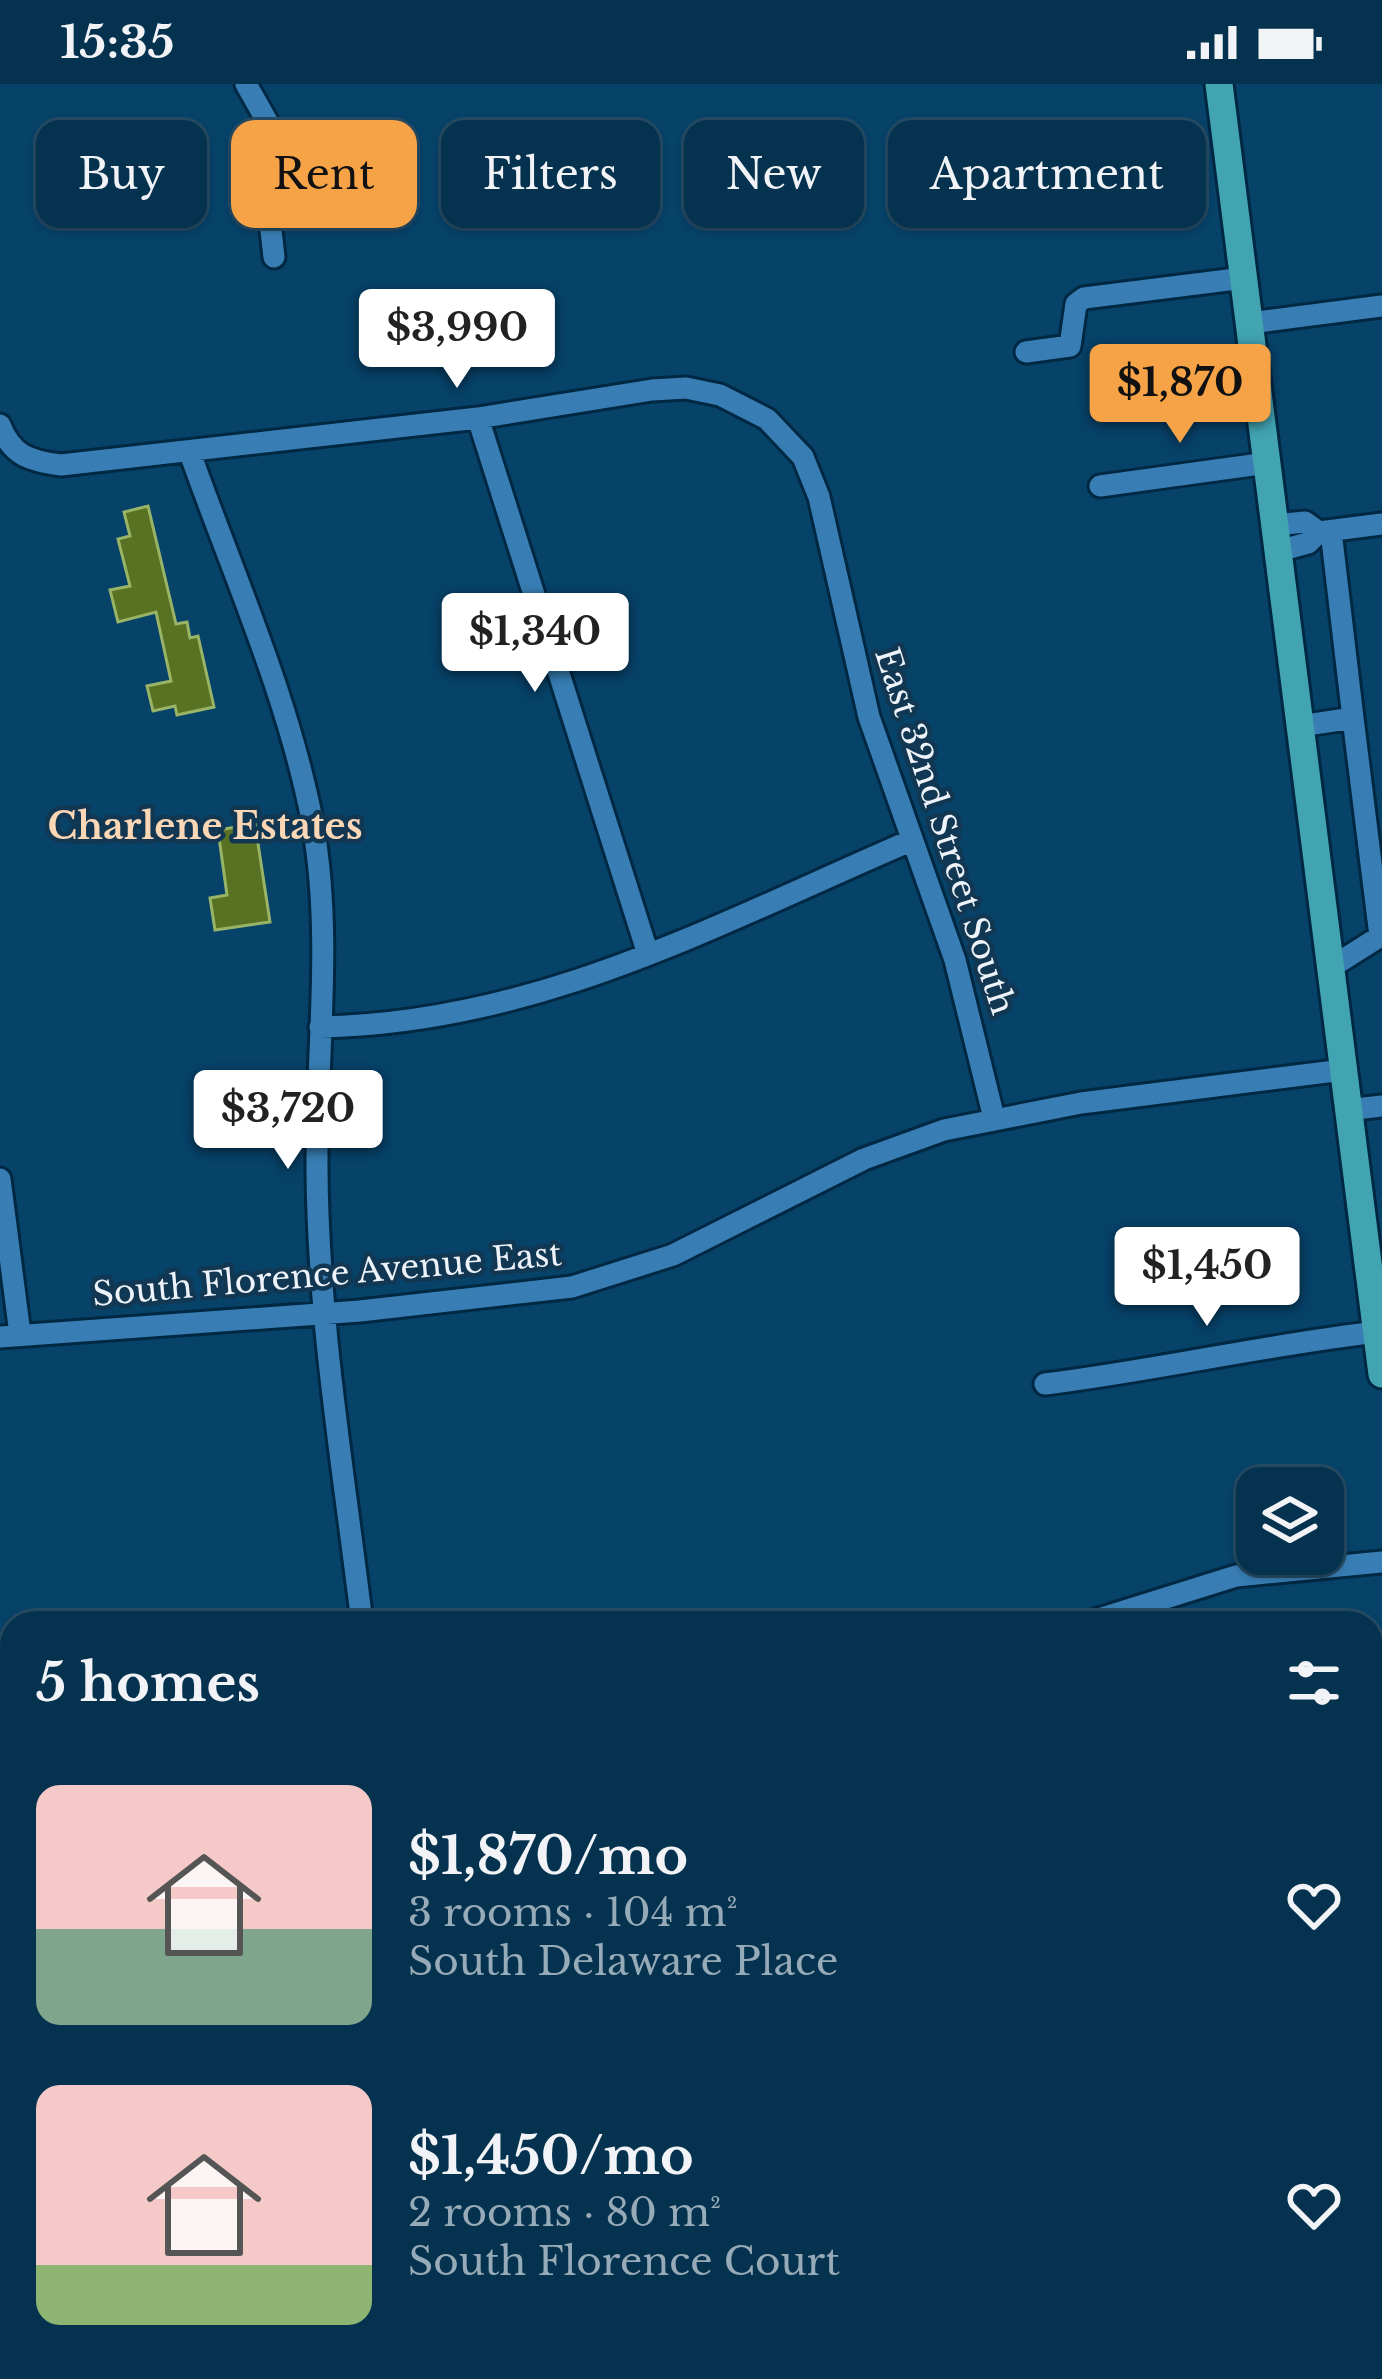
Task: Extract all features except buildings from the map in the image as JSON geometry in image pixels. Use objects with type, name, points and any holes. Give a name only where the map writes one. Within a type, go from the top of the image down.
[{"type":"main road","points":[[1219,84],[1382,1374]]},
{"type":"street","points":[[246,84],[268,123],[264,168],[274,256]]},
{"type":"street","points":[[1026,352],[1070,346],[1076,304],[1084,298],[1244,278]]},
{"type":"street","points":[[1250,323],[1382,306]]},
{"type":"street","name":"East 32nd Street South","points":[[478,418],[686,388],[720,395],[778,428],[812,477],[869,717],[956,960],[994,1118]]},
{"type":"street","points":[[0,425],[14,452],[32,462],[62,465],[478,418],[648,954]]},
{"type":"street","points":[[190,453],[306,795],[320,882],[317,1169],[324,1314],[361,1611]]},
{"type":"street","points":[[1100,486],[1267,463]]},
{"type":"street","points":[[1277,538],[1305,522],[1325,531],[1382,524]]},
{"type":"street","points":[[1325,531],[1381,935],[1330,968]]},
{"type":"street","points":[[1300,726],[1353,718]]},
{"type":"street","points":[[320,1027],[427,1022],[497,1007],[648,954],[910,841]]},
{"type":"street","name":"South Florence Avenue East","points":[[10,1336],[525,1294],[624,1274],[722,1232],[864,1159],[994,1118],[1343,1070]]},
{"type":"street","points":[[1347,1110],[1382,1106]]},
{"type":"street","points":[[0,1179],[10,1336]]},
{"type":"street","points":[[1045,1384],[1182,1367],[1256,1346],[1377,1332]]},
{"type":"street","points":[[1124,1611],[1236,1576],[1382,1562]]},
{"type":"district","name":"Charlene Estates","points":[[205,826]]}]
